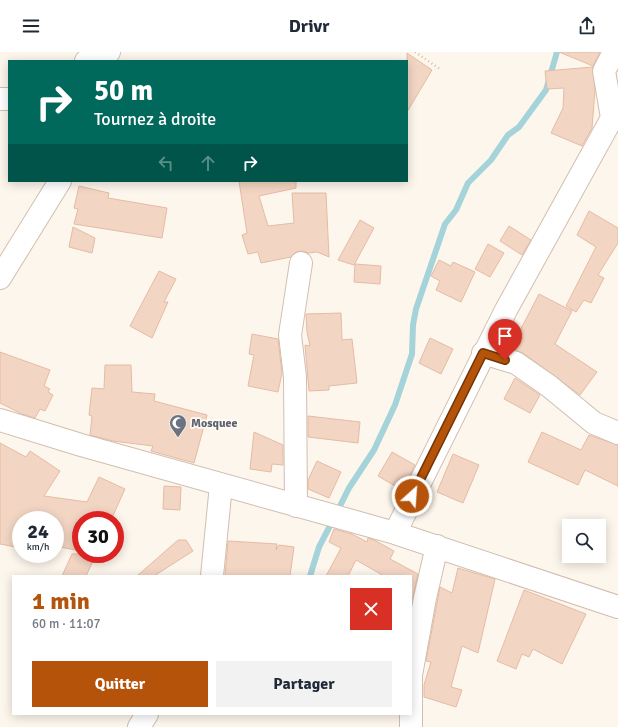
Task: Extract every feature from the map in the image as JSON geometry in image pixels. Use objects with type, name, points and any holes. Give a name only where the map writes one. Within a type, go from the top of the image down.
[{"type":"street","points":[[89,60],[109,52]]},
{"type":"street","points":[[395,532],[483,353],[612,118],[604,71],[614,52]]},
{"type":"street","points":[[0,278],[59,182]]},
{"type":"street","points":[[302,263],[290,335],[295,378],[305,508]]},
{"type":"street","points":[[483,353],[516,364],[549,386],[594,422],[618,433]]},
{"type":"street","points":[[0,420],[221,485],[360,524],[395,532],[547,585],[618,607]]},
{"type":"street","points":[[212,575],[221,485]]},
{"type":"street","points":[[412,670],[425,598],[437,546]]},
{"type":"street","points":[[139,727],[146,715]]},
{"type":"street","points":[[411,715],[411,727]]},
{"type":"path","points":[[415,52],[440,69]]},
{"type":"building","points":[[559,52],[600,52],[593,66]]},
{"type":"building","points":[[407,53],[432,70],[408,110],[408,60]]},
{"type":"building","points":[[593,67],[595,90],[592,128],[582,146],[551,133],[563,108],[564,88],[547,89],[545,71]]},
{"type":"building","points":[[239,182],[296,182],[296,188],[259,196],[268,226],[294,223],[292,193],[326,193],[329,257],[317,252],[309,253],[302,251],[296,252],[291,257],[261,263],[258,252],[248,254],[242,235],[247,233]]},
{"type":"building","points":[[79,186],[109,193],[108,198],[167,208],[162,238],[74,224],[78,209],[74,208]]},
{"type":"building","points":[[589,211],[618,228],[618,243],[598,275],[604,278],[591,303],[584,300],[576,312],[566,306],[596,247],[577,235]]},
{"type":"building","points":[[360,220],[374,228],[354,265],[338,260]]},
{"type":"building","points":[[509,226],[531,240],[522,255],[500,241]]},
{"type":"building","points":[[73,227],[95,238],[92,253],[69,247]]},
{"type":"building","points":[[488,244],[504,253],[490,277],[475,269]]},
{"type":"building","points":[[439,260],[451,266],[453,262],[475,272],[461,302],[436,290],[440,281],[431,276]]},
{"type":"building","points":[[355,264],[381,266],[380,284],[354,282]]},
{"type":"building","points":[[159,271],[176,279],[164,302],[168,302],[152,338],[130,326]]},
{"type":"building","points":[[539,294],[572,311],[555,344],[597,372],[580,395],[523,353],[511,348]]},
{"type":"building","points":[[341,313],[342,340],[352,339],[357,383],[329,386],[329,390],[309,391],[305,345],[310,346],[307,332],[306,314]]},
{"type":"building","points":[[252,334],[278,339],[282,373],[278,392],[248,386],[254,355],[249,354]]},
{"type":"building","points":[[430,338],[453,349],[441,374],[419,363]]},
{"type":"building","points":[[0,352],[50,370],[44,386],[50,389],[48,392],[53,395],[45,411],[40,409],[35,418],[22,414],[0,403]]},
{"type":"building","points":[[105,365],[131,365],[132,392],[155,394],[154,401],[207,415],[194,463],[151,451],[153,446],[113,441],[90,435],[92,416],[89,415],[92,388],[104,389]]},
{"type":"building","points":[[515,378],[540,395],[530,413],[504,399]]},
{"type":"building","points":[[308,416],[360,422],[358,443],[308,437]]},
{"type":"building","points":[[254,432],[283,445],[283,465],[272,464],[271,472],[250,469]]},
{"type":"building","points":[[542,432],[581,450],[589,435],[618,445],[618,486],[585,470],[578,485],[528,462]]},
{"type":"building","points":[[0,443],[26,457],[30,451],[60,471],[44,496],[87,502],[99,477],[125,489],[115,511],[72,511],[72,549],[64,548],[64,511],[12,511],[12,546],[0,544]]},
{"type":"building","points":[[392,452],[415,465],[402,490],[378,476]]},
{"type":"building","points":[[453,454],[479,465],[463,503],[437,492]]},
{"type":"building","points":[[317,461],[341,472],[329,498],[308,489],[308,480]]},
{"type":"building","points":[[164,486],[181,487],[180,510],[163,509]]},
{"type":"building","points":[[334,529],[352,534],[367,542],[368,538],[394,551],[390,559],[418,574],[412,601],[412,575],[382,575],[356,560],[348,575],[327,575],[341,548],[329,542]]},
{"type":"building","points":[[178,540],[186,540],[193,551],[156,575],[138,575]]},
{"type":"building","points":[[228,541],[277,544],[276,550],[279,545],[294,547],[290,575],[225,575]]},
{"type":"building","points":[[72,554],[72,563],[92,563],[86,575],[62,575]]},
{"type":"building","points":[[458,568],[495,579],[478,653],[462,646],[451,687],[462,690],[456,707],[424,697],[424,685],[431,662],[426,661],[440,587],[452,593]]},
{"type":"building","points":[[524,590],[586,614],[562,664],[533,649],[529,657],[522,654],[516,669],[497,661]]},
{"type":"waterway","points":[[337,512],[349,488],[374,450],[395,405],[412,354],[413,325],[416,309],[445,224],[456,210],[468,183],[491,160],[508,135],[519,127],[546,90],[557,52]]},
{"type":"waterway","points":[[310,575],[319,547],[333,520]]},
{"type":"place","name":"Mosquee","points":[[178,438]]},
{"type":"route","points":[[412,496],[483,353],[505,360]]}]
